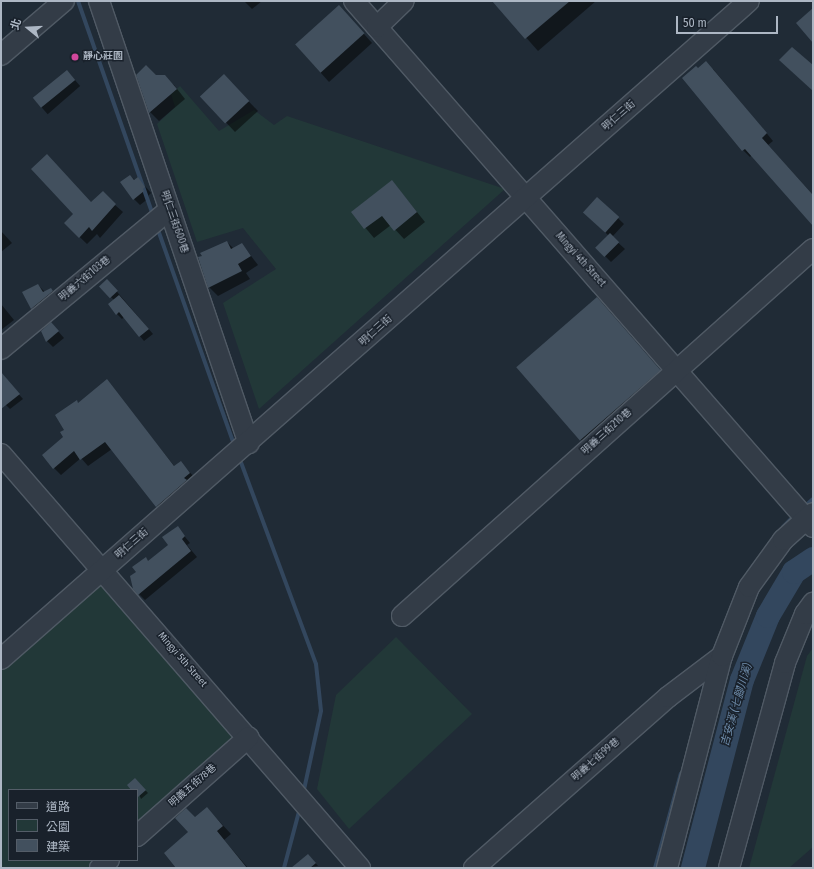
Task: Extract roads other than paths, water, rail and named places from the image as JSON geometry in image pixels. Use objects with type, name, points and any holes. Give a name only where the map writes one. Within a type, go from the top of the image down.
[{"type":"street","points":[[1,55],[64,1]]},
{"type":"street","name":"明仁三街600巷","points":[[99,1],[169,210],[242,449]]},
{"type":"street","name":"Mingyi 4th Street","points":[[354,1],[525,198],[811,519]]},
{"type":"street","points":[[377,26],[404,1]]},
{"type":"street","name":"明仁三街","points":[[1,659],[242,449],[749,1]]},
{"type":"street","name":"明義六街103巷","points":[[1,349],[169,210]]},
{"type":"street","name":"明義三街210巷","points":[[402,616],[813,249]]},
{"type":"street","name":"Mingyi 5th Street","points":[[1,454],[249,737],[301,802],[360,868]]},
{"type":"street","points":[[667,868],[722,656],[749,587],[783,540],[811,519]]},
{"type":"street","points":[[729,868],[786,663],[806,614],[813,604]]},
{"type":"street","name":"明義七街99巷","points":[[474,868],[668,697],[722,656]]},
{"type":"street","name":"明義五街78巷","points":[[138,835],[249,737]]},
{"type":"street","points":[[100,868],[108,861]]},
{"type":"waterway","points":[[78,1],[153,215]]},
{"type":"waterway","points":[[157,227],[235,447]]},
{"type":"waterway","points":[[239,457],[316,664],[321,711],[303,794]]},
{"type":"waterway","points":[[803,508],[813,499]]},
{"type":"waterway","points":[[783,527],[795,515]]},
{"type":"waterway","name":"吉安溪 (七腳川溪)","points":[[693,868],[742,680],[768,616],[794,572],[813,559]]},
{"type":"waterway","points":[[655,868],[681,773]]},
{"type":"waterway","points":[[284,868],[300,808]]},
{"type":"place","name":"靜心莊園","points":[[75,57]]}]
